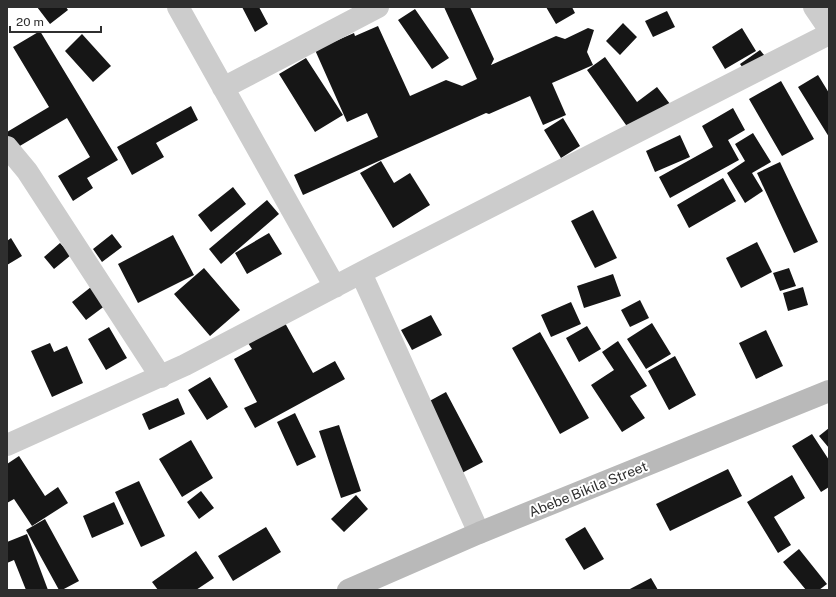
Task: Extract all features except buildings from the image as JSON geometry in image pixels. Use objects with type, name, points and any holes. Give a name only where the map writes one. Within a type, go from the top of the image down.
[{"type":"main road","name":"Abebe Bikila Street","points":[[348,590],[381,583],[479,533],[829,391]]},
{"type":"street","points":[[178,7],[335,287]]},
{"type":"street","points":[[223,88],[378,7]]},
{"type":"street","points":[[814,7],[829,28]]},
{"type":"street","points":[[7,445],[192,362],[361,273],[829,34]]},
{"type":"street","points":[[7,147],[27,171],[161,377]]},
{"type":"street","points":[[361,273],[479,533]]}]
